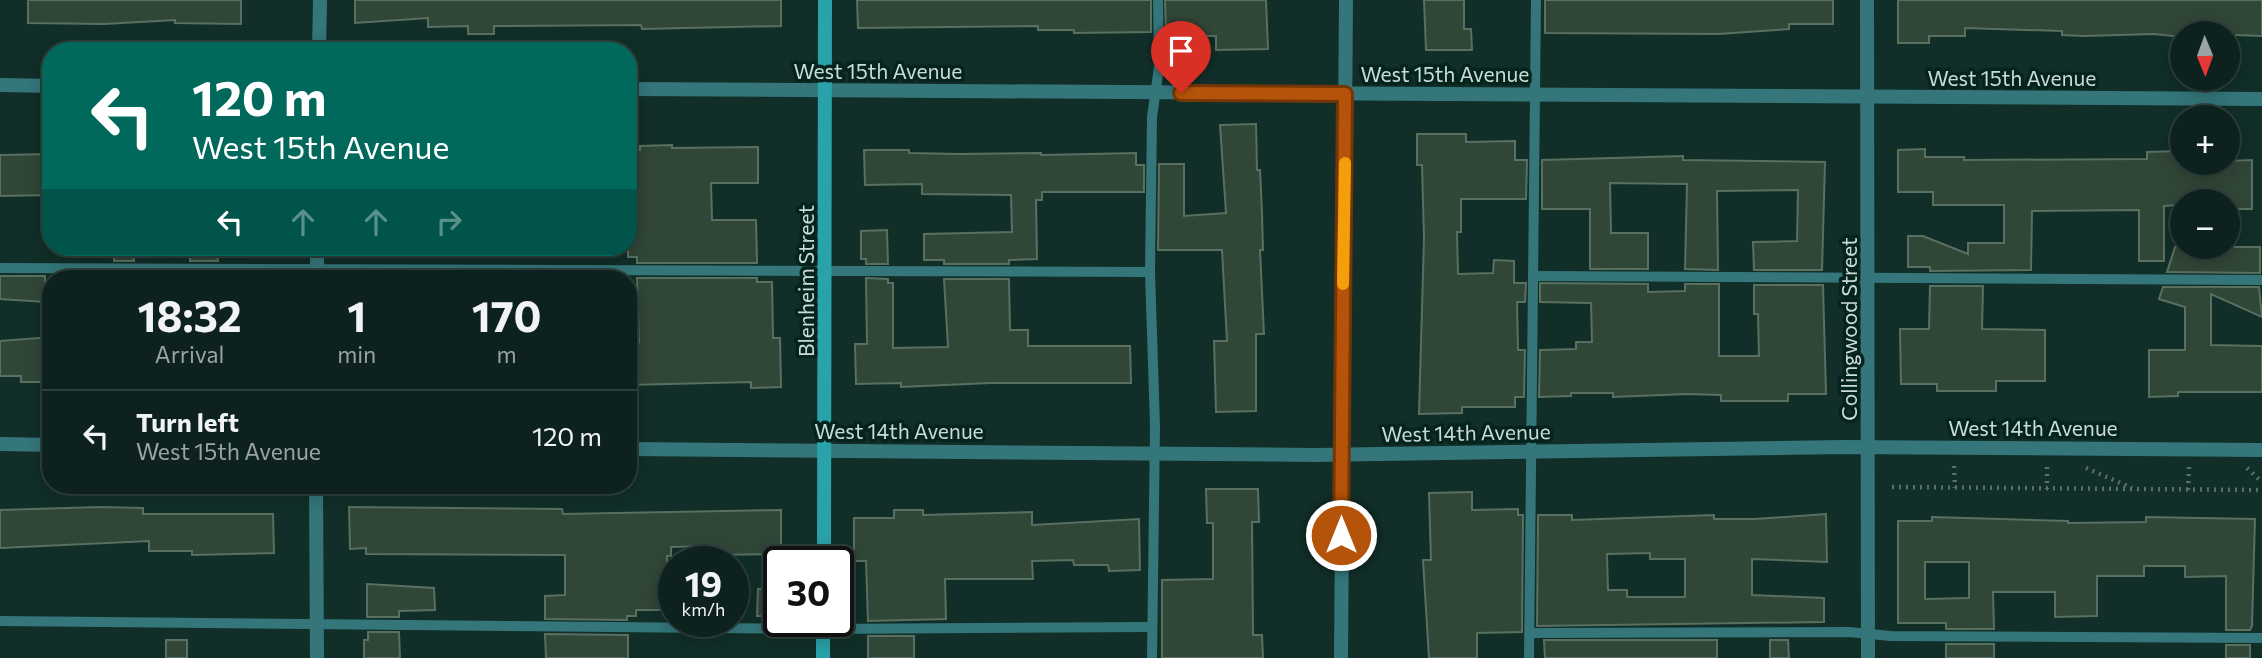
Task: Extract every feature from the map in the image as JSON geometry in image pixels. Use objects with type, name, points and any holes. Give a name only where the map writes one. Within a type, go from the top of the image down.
[{"type":"street","points":[[319,42],[320,0]]},
{"type":"street","name":"Blenheim Street","points":[[824,546],[827,269],[825,0]]},
{"type":"street","points":[[1341,658],[1346,0]]},
{"type":"street","name":"Collingwood Street","points":[[1867,0],[1870,277],[1868,658]]},
{"type":"street","points":[[0,85],[42,86]]},
{"type":"street","name":"West 15th Avenue","points":[[637,89],[2262,99]]},
{"type":"street","points":[[0,444],[42,445]]},
{"type":"street","name":"West 14th Avenue","points":[[637,449],[1341,454],[1869,447],[2262,450]]},
{"type":"street","points":[[316,494],[317,658]]},
{"type":"street","points":[[823,637],[823,658]]},
{"type":"lane","points":[[1152,658],[1155,453],[1150,272],[1152,117],[1159,66],[1158,0]]},
{"type":"lane","points":[[1529,658],[1536,0]]},
{"type":"lane","points":[[0,268],[127,270]]},
{"type":"lane","points":[[637,270],[1150,272]]},
{"type":"lane","points":[[1533,276],[2262,280]]},
{"type":"lane","points":[[0,621],[763,625]]},
{"type":"lane","points":[[854,625],[1152,627]]},
{"type":"lane","points":[[1530,633],[1849,632],[1868,635],[2262,638]]},
{"type":"path","points":[[1954,465],[1955,488]]},
{"type":"path","points":[[2047,466],[2047,489]]},
{"type":"path","points":[[2082,466],[2094,474],[2134,490]]},
{"type":"path","points":[[2188,490],[2189,466]]},
{"type":"path","points":[[2247,467],[2262,482]]},
{"type":"path","points":[[1892,487],[2262,490]]},
{"type":"building","points":[[28,0],[241,0],[241,24],[175,23],[175,20],[104,24],[28,23]]},
{"type":"building","points":[[355,0],[781,0],[781,26],[642,29],[641,25],[494,26],[494,34],[468,34],[468,26],[428,27],[428,18],[355,23]]},
{"type":"building","points":[[857,0],[1151,0],[1151,32],[1074,33],[1074,30],[1038,30],[1038,26],[858,28]]},
{"type":"building","points":[[1165,0],[1266,0],[1268,49],[1216,50],[1216,36],[1170,36],[1169,32],[1166,32]]},
{"type":"building","points":[[1424,0],[1464,0],[1464,29],[1471,29],[1472,50],[1426,50]]},
{"type":"building","points":[[1545,0],[1833,0],[1833,24],[1789,24],[1789,29],[1718,34],[1545,33]]},
{"type":"building","points":[[1898,0],[2262,0],[2262,36],[2240,35],[2240,21],[2170,21],[2170,36],[2084,36],[2062,35],[2062,31],[1965,28],[1965,36],[1929,36],[1929,43],[1898,43]]},
{"type":"building","points":[[1256,124],[1262,213],[1263,250],[1260,250],[1264,334],[1256,334],[1256,411],[1216,412],[1214,341],[1227,341],[1222,250],[1158,250],[1159,164],[1184,164],[1184,216],[1226,213],[1220,125]]},
{"type":"building","points":[[1417,134],[1466,134],[1466,142],[1515,141],[1515,160],[1527,160],[1526,199],[1461,199],[1461,232],[1457,232],[1458,274],[1493,273],[1494,260],[1514,261],[1514,283],[1526,283],[1525,302],[1517,302],[1518,350],[1525,350],[1524,397],[1515,397],[1515,407],[1462,407],[1462,413],[1419,414],[1424,238],[1422,165],[1417,165]]},
{"type":"building","points":[[640,146],[758,147],[758,183],[711,183],[712,220],[756,220],[757,263],[637,263],[637,257],[628,257],[637,256],[637,150],[640,150]]},
{"type":"building","points":[[1925,149],[1925,157],[1964,157],[1964,160],[2147,159],[2147,152],[2170,151],[2170,175],[2240,175],[2240,160],[2252,160],[2252,209],[2240,209],[2240,189],[2170,189],[2170,206],[2164,206],[2164,261],[2139,261],[2139,210],[2032,211],[2031,270],[1930,271],[1930,267],[1908,267],[1908,236],[1923,236],[1968,254],[1968,243],[2004,243],[2004,205],[1933,205],[1933,192],[1898,192],[1898,150]]},
{"type":"building","points":[[864,150],[1041,155],[1136,153],[1136,165],[1144,165],[1144,192],[1042,192],[1042,200],[1036,200],[1037,259],[1009,260],[1009,264],[944,264],[944,260],[924,260],[924,234],[1012,232],[1011,195],[922,194],[922,184],[865,185]]},
{"type":"building","points":[[42,154],[42,195],[0,196],[0,155]]},
{"type":"building","points":[[1683,156],[1683,160],[1825,162],[1822,270],[1754,270],[1753,242],[1797,241],[1798,190],[1717,191],[1718,270],[1685,269],[1687,184],[1610,183],[1611,233],[1648,233],[1648,269],[1590,269],[1590,209],[1542,209],[1542,160]]},
{"type":"building","points":[[887,230],[888,264],[866,264],[866,259],[861,259],[861,231]]},
{"type":"building","points":[[2240,247],[2260,247],[2260,273],[2167,272],[2171,259],[2240,259]]},
{"type":"building","points":[[114,256],[134,256],[134,261],[114,261]]},
{"type":"building","points":[[190,256],[218,256],[218,261],[190,261]]},
{"type":"building","points":[[0,276],[42,276],[42,302],[0,299]]},
{"type":"building","points":[[637,278],[757,278],[757,282],[772,282],[773,338],[780,338],[781,387],[751,388],[751,382],[637,385]]},
{"type":"building","points":[[866,278],[888,279],[888,283],[893,283],[893,348],[948,347],[944,279],[1009,279],[1010,330],[1028,330],[1028,346],[1130,346],[1131,383],[990,383],[901,387],[901,383],[856,384],[855,344],[867,344]]},
{"type":"building","points":[[1540,283],[1648,284],[1648,292],[1685,291],[1685,284],[1719,284],[1719,356],[1759,356],[1754,285],[1823,285],[1826,394],[1788,394],[1788,401],[1721,401],[1721,395],[1687,394],[1613,397],[1613,393],[1571,393],[1571,396],[1539,397],[1540,350],[1576,349],[1576,342],[1592,342],[1591,303],[1540,302]]},
{"type":"building","points":[[1930,286],[1983,286],[1982,329],[2045,330],[2045,381],[1996,381],[1996,391],[1937,391],[1937,384],[1901,384],[1900,329],[1929,329]]},
{"type":"building","points":[[2163,287],[2259,287],[2262,317],[2211,294],[2211,345],[2262,346],[2262,392],[2178,392],[2178,396],[2149,397],[2149,350],[2185,350],[2185,307],[2159,299]]},
{"type":"building","points":[[42,338],[42,382],[21,382],[21,376],[0,376],[0,341]]},
{"type":"building","points":[[1206,489],[1258,489],[1259,522],[1252,522],[1253,635],[1262,635],[1263,658],[1162,658],[1162,580],[1213,579],[1213,523],[1207,523]]},
{"type":"building","points":[[1472,492],[1472,510],[1518,509],[1518,515],[1523,515],[1522,632],[1477,633],[1477,658],[1429,658],[1423,560],[1431,560],[1429,493]]},
{"type":"building","points":[[349,507],[562,509],[563,514],[781,510],[781,546],[763,546],[763,554],[749,554],[749,546],[658,546],[658,610],[636,610],[636,616],[627,616],[627,620],[545,619],[545,596],[565,595],[565,555],[366,554],[366,548],[350,549]]},
{"type":"building","points":[[143,508],[143,514],[273,514],[274,553],[192,555],[192,551],[149,551],[149,541],[0,548],[0,510]]},
{"type":"building","points":[[894,510],[923,510],[923,515],[1032,512],[1032,525],[1139,519],[1140,570],[1109,571],[1108,565],[1074,565],[1073,560],[1032,561],[1033,579],[945,579],[946,619],[868,621],[866,561],[854,561],[854,518],[894,518]]},
{"type":"building","points":[[1826,514],[1827,562],[1752,559],[1752,595],[1824,598],[1824,622],[1537,626],[1538,515],[1572,515],[1572,520],[1714,515],[1714,519]],"holes":[[[1650,553],[1650,559],[1685,559],[1685,597],[1627,597],[1627,590],[1608,590],[1607,554]]]},
{"type":"building","points":[[1932,517],[2068,523],[2146,522],[2146,517],[2255,519],[2252,626],[2250,630],[2226,630],[2226,576],[2185,577],[2185,566],[2144,566],[2144,576],[2097,576],[2097,616],[2055,617],[2055,592],[1993,592],[1994,629],[1946,629],[1946,623],[1898,623],[1898,521],[1932,521]],"holes":[[[1925,562],[1969,562],[1969,598],[1925,599]]]},
{"type":"building","points":[[367,584],[434,588],[435,610],[399,611],[399,617],[367,617]]},
{"type":"building","points":[[758,589],[763,589],[763,616],[757,616]]},
{"type":"building","points":[[368,632],[399,632],[400,658],[364,658],[364,640],[368,640]]},
{"type":"building","points":[[545,634],[628,635],[628,658],[546,658]]},
{"type":"building","points":[[868,636],[914,636],[914,658],[868,658]]},
{"type":"building","points":[[166,640],[187,640],[187,658],[166,658]]},
{"type":"building","points":[[1544,640],[1717,640],[1717,658],[1545,658]]},
{"type":"building","points":[[1770,640],[1788,640],[1789,658],[1770,658]]},
{"type":"building","points":[[1946,644],[1994,644],[1994,658],[1946,658]]},
{"type":"building","points":[[2226,645],[2250,645],[2250,658],[2226,658]]},
{"type":"slow traffic","points":[[1343,284],[1345,163]]},
{"type":"route","points":[[1181,93],[1345,94],[1341,535]]}]
